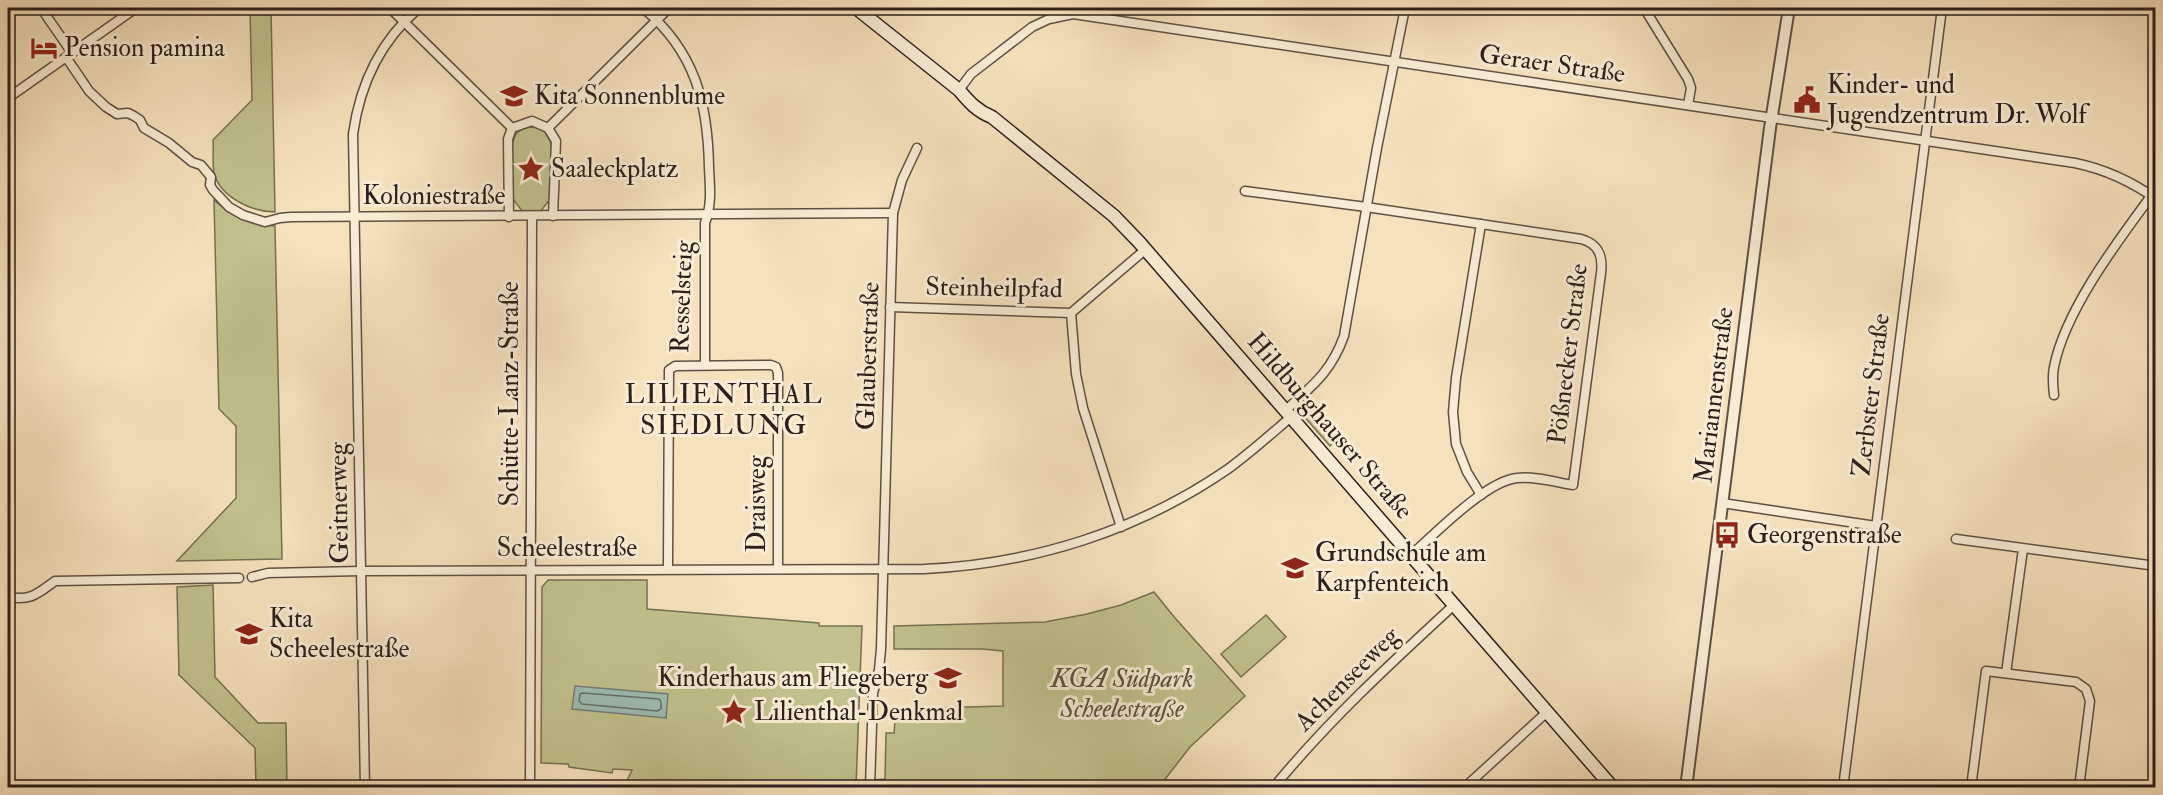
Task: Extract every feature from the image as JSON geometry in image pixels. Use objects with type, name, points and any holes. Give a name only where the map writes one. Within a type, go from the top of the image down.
[{"type":"main road","name":"Hildburghauser Straße","points":[[855,8],[959,90],[981,113],[992,117],[1114,216],[1146,249],[1613,788]]},
{"type":"street","points":[[40,8],[69,55]]},
{"type":"street","points":[[8,98],[136,8]]},
{"type":"street","points":[[390,8],[512,128]]},
{"type":"street","name":"Geitnerweg","points":[[365,788],[353,134],[359,100],[378,55],[404,21],[419,8]]},
{"type":"street","name":"Resselsteig","points":[[643,8],[674,39],[693,72],[704,103],[709,152],[710,206],[705,223],[705,365],[675,366],[669,370],[668,568]]},
{"type":"street","points":[[548,128],[669,8]]},
{"type":"street","points":[[1105,18],[1107,8]]},
{"type":"street","name":"Scheelestraße","points":[[252,577],[268,573],[361,571],[952,568],[1013,560],[1070,546],[1141,519],[1216,476],[1242,458],[1323,375],[1340,347],[1344,336],[1366,207],[1405,8]]},
{"type":"street","points":[[1644,8],[1688,79],[1691,88],[1688,105]]},
{"type":"street","name":"Mariannenstraße","points":[[1686,788],[1771,117],[1789,8]]},
{"type":"street","name":"Zerbster Straße","points":[[1843,788],[1942,8]]},
{"type":"street","name":"Geraer Straße","points":[[959,90],[971,74],[1032,27],[1048,20],[1073,14],[1395,60],[2090,166],[2123,179],[2153,197]]},
{"type":"street","name":"Koloniestraße","points":[[69,55],[89,91],[106,108],[117,114],[128,113],[140,120],[144,128],[170,143],[192,162],[201,165],[211,177],[210,185],[213,190],[230,207],[243,215],[265,222],[280,218],[893,213]]},
{"type":"street","points":[[512,128],[532,121],[548,128],[556,141],[553,216]]},
{"type":"street","points":[[509,217],[508,139],[512,128]]},
{"type":"street","name":"Glauberstraße","points":[[883,569],[893,213],[902,180],[917,148]]},
{"type":"street","name":"Pößnecker Straße","points":[[1245,191],[1587,241],[1597,248],[1602,256],[1601,273],[1573,485],[1515,478],[1496,484],[1481,495]]},
{"type":"street","points":[[2054,395],[2055,362],[2075,312],[2094,279],[2153,197]]},
{"type":"street","name":"Schütte-Lanz-Straße","points":[[530,788],[532,217]]},
{"type":"street","points":[[1412,554],[1481,495],[1467,472],[1456,444],[1453,412],[1456,378],[1481,224]]},
{"type":"street","name":"Steinheilpfad","points":[[890,307],[1071,313],[1146,249]]},
{"type":"street","points":[[1071,313],[1076,374],[1083,408],[1121,527]]},
{"type":"street","name":"Draisweg","points":[[705,365],[771,364],[776,367],[778,373],[778,569]]},
{"type":"street","points":[[1722,503],[1876,526]]},
{"type":"street","points":[[1956,539],[2156,566]]},
{"type":"street","points":[[2006,674],[2023,549]]},
{"type":"street","points":[[870,788],[873,693],[879,670],[883,569]]},
{"type":"street","points":[[8,597],[34,596],[55,581],[238,578]]},
{"type":"street","name":"Achenseeweg","points":[[1273,788],[1361,690],[1455,604]]},
{"type":"street","points":[[1971,788],[1986,671],[2076,682],[2086,689],[2090,701],[2079,788]]},
{"type":"street","points":[[1464,788],[1547,712]]},
{"type":"green space","points":[[250,8],[271,8],[275,212],[257,209],[238,202],[217,182],[213,169],[213,140],[252,100]]},
{"type":"green space","points":[[530,127],[545,132],[551,143],[551,198],[540,212],[523,212],[512,198],[512,144],[516,134]]},
{"type":"green space","points":[[214,200],[242,219],[275,226],[282,559],[177,561],[236,498],[236,426],[219,409]]},
{"type":"green space","points":[[1307,403],[1338,438],[1330,446],[1301,413]]},
{"type":"green space","points":[[548,580],[647,580],[647,609],[819,623],[819,626],[862,626],[856,787],[624,787],[632,770],[613,769],[612,773],[569,767],[568,764],[541,763],[542,587]]},
{"type":"green space","points":[[213,585],[215,677],[258,723],[286,723],[287,787],[256,787],[255,748],[179,675],[177,587]]},
{"type":"green space","name":"KGA Südpark Scheelestraße","points":[[1154,592],[1245,696],[1190,747],[1159,787],[858,788],[874,780],[885,779],[886,733],[894,733],[896,709],[1003,706],[1003,651],[894,649],[894,626],[1045,622],[1121,605]]},
{"type":"green space","points":[[1266,615],[1286,637],[1241,677],[1221,654]]},
{"type":"water","points":[[575,686],[668,694],[666,718],[572,709]]},
{"type":"place","name":"Pension pamina","points":[[44,48]]},
{"type":"place","name":"Kita Sonnenblume","points":[[514,96]]},
{"type":"place","name":"Kinder- und Jugendzentrum Dr. Wolf","points":[[1807,100]]},
{"type":"place","name":"Saaleckplatz","points":[[531,169]]},
{"type":"place","name":"Georgenstraße","points":[[1727,535]]},
{"type":"place","name":"Grundschule am Karpfenteich","points":[[1295,568]]},
{"type":"place","name":"Kita Scheelestraße","points":[[249,634]]},
{"type":"place","name":"Kinderhaus am Fliegeberg","points":[[948,678]]},
{"type":"place","name":"Lilienthal-Denkmal","points":[[734,712]]},
{"type":"district","name":"LILIENTHAL SIEDLUNG","points":[[724,410]]}]
